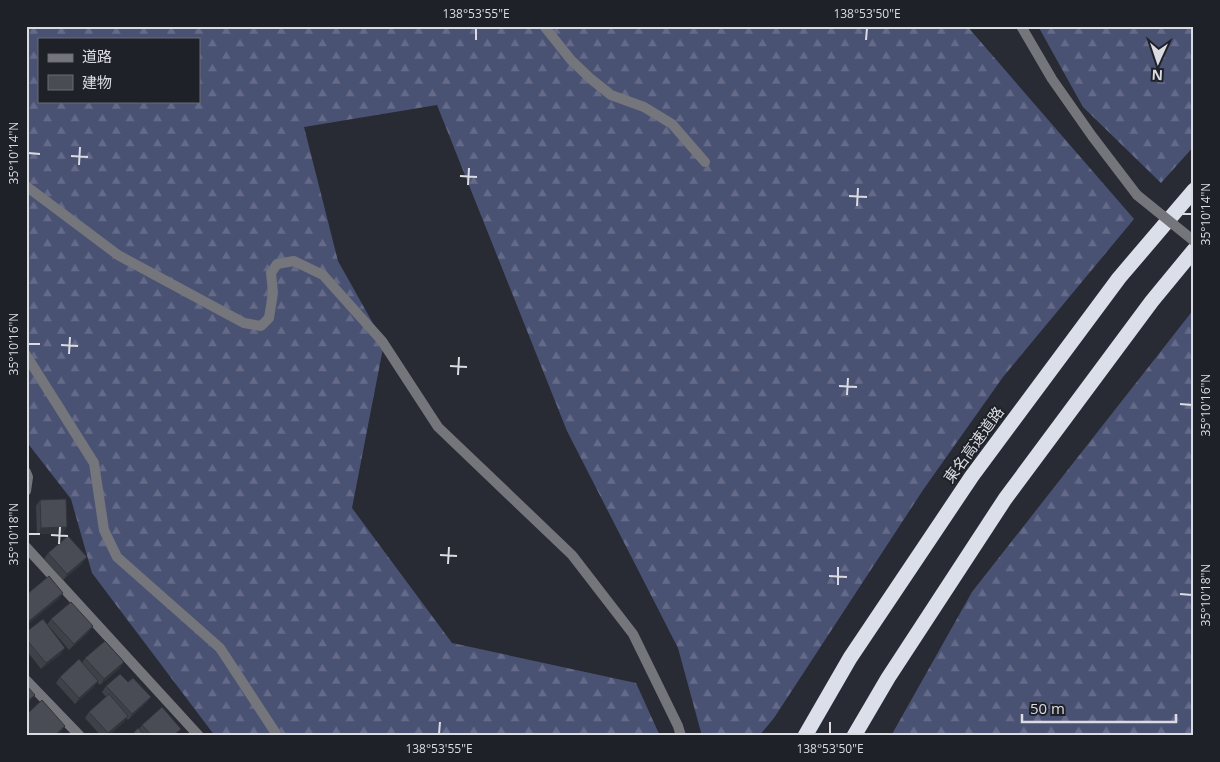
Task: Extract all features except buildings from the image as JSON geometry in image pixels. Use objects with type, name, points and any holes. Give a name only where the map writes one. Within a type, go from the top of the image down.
[{"type":"highway","name":"東名高速道路","points":[[805,736],[850,658],[972,476],[1119,278],[1194,190]]},
{"type":"highway","points":[[854,736],[888,678],[1005,499],[1152,301],[1194,250]]},
{"type":"street","points":[[544,26],[571,60],[591,79],[611,95],[644,107],[672,124],[705,162]]},
{"type":"street","points":[[1021,26],[1052,80],[1137,195],[1194,241]]},
{"type":"street","points":[[26,186],[118,255],[244,323],[261,326],[269,318],[273,293],[271,273],[277,264],[294,261],[323,276],[382,341],[438,427],[572,555],[633,634],[678,726],[681,736]]},
{"type":"street","points":[[26,355],[94,463],[104,530],[117,557],[220,648],[276,736]]},
{"type":"street","points":[[26,472],[28,477],[26,491]]},
{"type":"street","points":[[26,547],[199,736]]},
{"type":"street","points":[[26,680],[80,736]]},
{"type":"green space","points":[[26,26],[967,26],[1134,219],[1003,377],[923,490],[774,718],[759,736],[702,736],[678,648],[567,431],[437,105],[304,127],[338,261],[384,343],[352,508],[452,643],[636,683],[660,736],[215,736],[92,573],[71,499],[26,441]]},
{"type":"green space","points":[[1038,26],[1194,26],[1194,146],[1161,183],[1083,107]]},
{"type":"green space","points":[[1194,309],[1194,736],[891,736],[972,592]]}]
